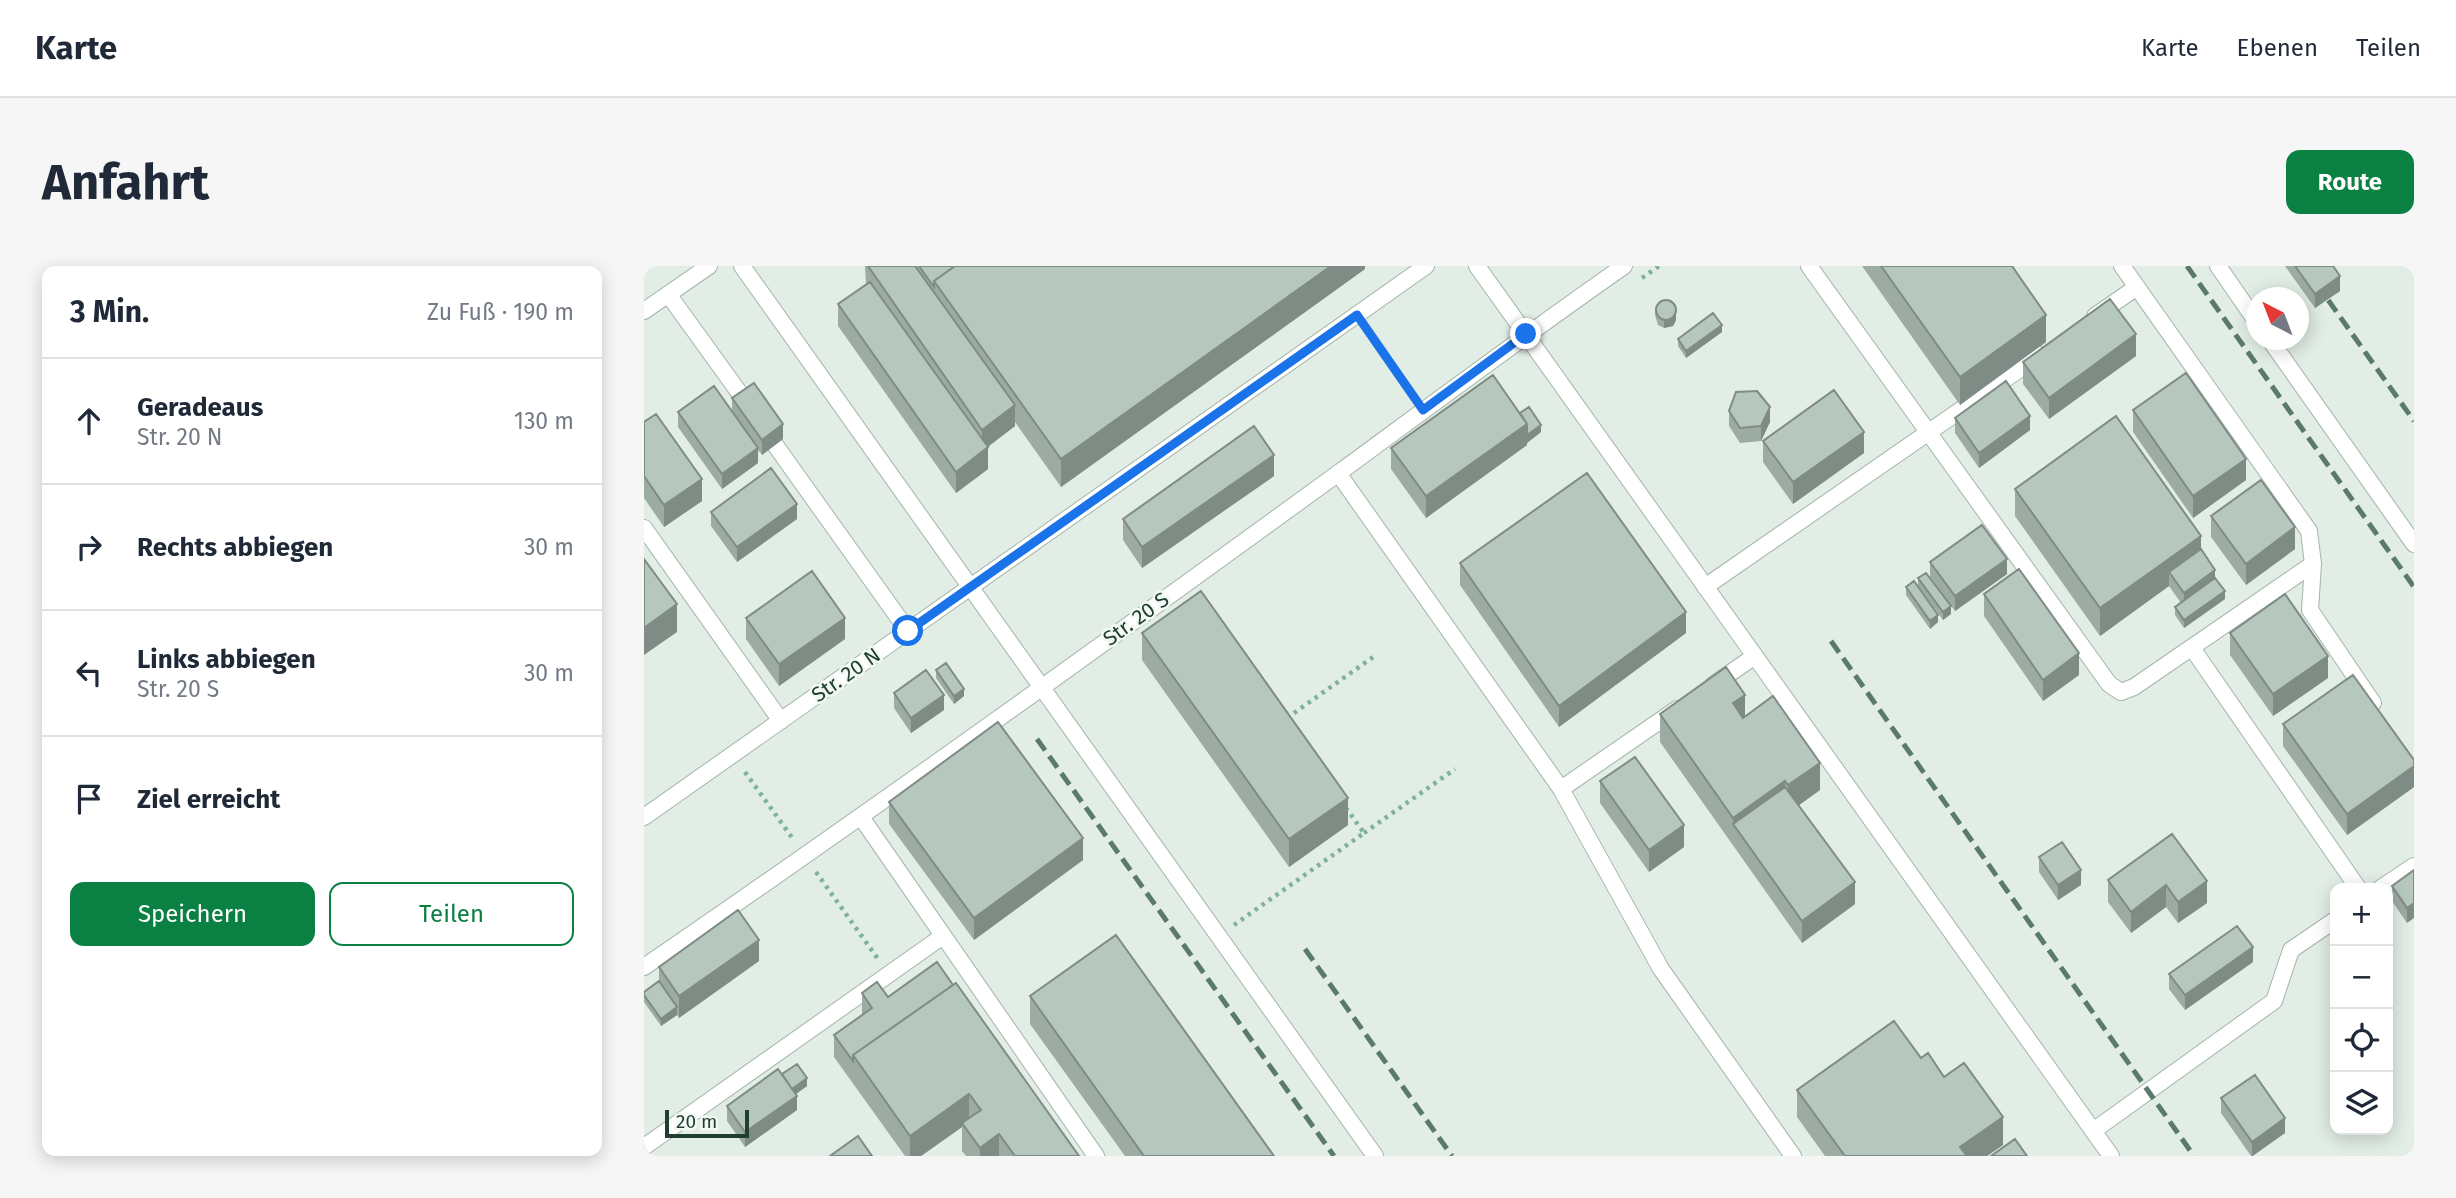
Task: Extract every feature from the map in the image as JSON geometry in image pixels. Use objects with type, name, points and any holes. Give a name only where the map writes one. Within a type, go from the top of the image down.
[{"type":"lane","points":[[644,311],[709,266]]},
{"type":"lane","points":[[742,266],[1375,1156]]},
{"type":"lane","name":"Str. 20 N","points":[[644,817],[1426,266]]},
{"type":"lane","points":[[1477,266],[2111,1156]]},
{"type":"lane","name":"Str. 20 S","points":[[644,967],[1042,688],[1526,334],[1624,266]]},
{"type":"lane","points":[[1809,266],[2109,684],[2121,692],[2134,687],[2313,564]]},
{"type":"lane","points":[[2122,266],[2308,531],[2313,564],[2310,610],[2384,719]]},
{"type":"lane","points":[[2218,266],[2246,307]]},
{"type":"lane","points":[[2082,325],[2137,287]]},
{"type":"lane","points":[[668,294],[908,631]]},
{"type":"lane","points":[[1705,587],[2050,348]]},
{"type":"lane","points":[[2277,350],[2414,544]]},
{"type":"lane","points":[[1338,473],[1561,789],[1661,969],[1793,1156]]},
{"type":"lane","points":[[644,528],[781,721]]},
{"type":"lane","points":[[2192,648],[2355,883]]},
{"type":"lane","points":[[1561,789],[1755,656]]},
{"type":"lane","points":[[861,817],[1096,1156]]},
{"type":"lane","points":[[2388,883],[2414,866]]},
{"type":"lane","points":[[2093,1132],[2274,1001],[2291,950],[2330,923]]},
{"type":"lane","points":[[644,1147],[943,936]]},
{"type":"path","points":[[1357,315],[1423,410]]},
{"type":"path","points":[[1284,721],[1376,655]]},
{"type":"path","points":[[733,754],[889,975]]},
{"type":"path","points":[[1219,936],[1455,769]]},
{"type":"path","points":[[1340,800],[1364,834]]},
{"type":"building","points":[[868,266],[915,266],[1015,405],[982,430]]},
{"type":"building","points":[[919,266],[955,266],[934,281],[934,287]]},
{"type":"building","points":[[955,266],[1331,266],[1061,459],[934,281]]},
{"type":"building","points":[[1881,266],[2012,266],[2046,315],[1960,377]]},
{"type":"building","points":[[2295,266],[2333,266],[2340,276],[2315,294]]},
{"type":"building","points":[[870,282],[988,447],[956,472],[838,304]]},
{"type":"building","points":[[2110,299],[2136,334],[2049,398],[2023,362]]},
{"type":"building","points":[[1666,300],[1673,303],[1676,310],[1673,317],[1666,320],[1659,317],[1656,310],[1659,303]]},
{"type":"building","points":[[1713,313],[1722,325],[1686,351],[1678,339]]},
{"type":"building","points":[[2186,373],[2246,459],[2193,496],[2133,410]]},
{"type":"building","points":[[1493,375],[1527,424],[1426,496],[1391,448]]},
{"type":"building","points":[[2006,381],[2030,416],[1979,453],[1955,418]]},
{"type":"building","points":[[754,383],[783,424],[762,440],[732,398]]},
{"type":"building","points":[[714,386],[758,448],[722,474],[678,412]]},
{"type":"building","points":[[1834,390],[1864,432],[1793,482],[1763,441]]},
{"type":"building","points":[[1757,391],[1770,407],[1761,426],[1740,428],[1729,411],[1736,392]]},
{"type":"building","points":[[1529,407],[1541,425],[1527,435],[1527,424],[1520,413]]},
{"type":"building","points":[[656,414],[702,479],[664,505],[644,476],[644,422]]},
{"type":"building","points":[[2116,416],[2201,536],[2100,608],[2015,489]]},
{"type":"building","points":[[1254,426],[1274,455],[1142,547],[1123,519]]},
{"type":"building","points":[[771,468],[797,504],[737,547],[711,512]]},
{"type":"building","points":[[1587,473],[1686,612],[1559,706],[1460,563]]},
{"type":"building","points":[[2261,480],[2295,527],[2246,564],[2211,516]]},
{"type":"building","points":[[1982,525],[2007,559],[1955,596],[1930,562]]},
{"type":"building","points":[[2201,549],[2215,570],[2184,593],[2169,572]]},
{"type":"building","points":[[644,559],[677,604],[644,628]]},
{"type":"building","points":[[2019,569],[2079,653],[2043,680],[1984,594]]},
{"type":"building","points":[[812,571],[845,618],[779,664],[746,618]]},
{"type":"building","points":[[1926,573],[1951,606],[1943,612],[1918,578]]},
{"type":"building","points":[[2215,578],[2225,591],[2184,620],[2175,607]]},
{"type":"building","points":[[1914,581],[1938,615],[1930,621],[1906,587]]},
{"type":"building","points":[[1201,591],[1348,798],[1289,839],[1142,633]]},
{"type":"building","points":[[2285,594],[2328,656],[2273,694],[2230,633]]},
{"type":"building","points":[[946,663],[964,689],[954,696],[936,670]]},
{"type":"building","points":[[1726,667],[1745,695],[1733,703],[1743,718],[1773,696],[1820,763],[1788,785],[1785,781],[1733,818],[1660,714]]},
{"type":"building","points":[[926,670],[944,695],[911,718],[894,693]]},
{"type":"building","points":[[2353,675],[2414,760],[2414,766],[2347,814],[2283,724]]},
{"type":"building","points":[[998,722],[1083,838],[974,918],[889,802]]},
{"type":"building","points":[[1635,757],[1684,825],[1649,850],[1600,781]]},
{"type":"building","points":[[1785,787],[1855,882],[1802,921],[1733,824]]},
{"type":"building","points":[[2172,834],[2207,881],[2178,902],[2166,885],[2131,912],[2108,880]]},
{"type":"building","points":[[2062,842],[2081,870],[2058,885],[2039,857]]},
{"type":"building","points":[[2414,870],[2414,903],[2407,908],[2393,885]]},
{"type":"building","points":[[738,910],[759,940],[679,996],[659,967]]},
{"type":"building","points":[[2237,926],[2253,947],[2185,995],[2169,974]]},
{"type":"building","points":[[1116,935],[1274,1156],[1144,1156],[1030,996]]},
{"type":"building","points":[[937,962],[953,985],[853,1055],[853,1061],[834,1035],[872,1008],[862,993],[877,982],[888,997]]},
{"type":"building","points":[[659,981],[677,1007],[661,1019],[644,995],[644,992]]},
{"type":"building","points":[[956,983],[1079,1156],[1015,1156],[999,1134],[980,1148],[962,1123],[981,1110],[969,1094],[910,1136],[853,1055]]},
{"type":"building","points":[[1894,1021],[1921,1058],[1928,1053],[1944,1077],[1964,1063],[2003,1117],[1960,1147],[1967,1156],[1845,1156],[1797,1090]]},
{"type":"building","points":[[797,1064],[807,1078],[792,1089],[782,1074]]},
{"type":"building","points":[[778,1069],[797,1096],[745,1132],[727,1106]]},
{"type":"building","points":[[2255,1075],[2285,1118],[2252,1142],[2221,1098]]},
{"type":"building","points":[[858,1136],[872,1156],[830,1156]]},
{"type":"building","points":[[2015,1139],[2027,1156],[1991,1156]]},
{"type":"railway","points":[[2187,266],[2414,587]]},
{"type":"railway","points":[[2304,266],[2414,421]]},
{"type":"railway","points":[[1831,641],[2194,1156]]},
{"type":"railway","points":[[1037,739],[1334,1156]]},
{"type":"railway","points":[[1305,949],[1452,1156]]},
{"type":"route","points":[[908,631],[1357,315],[1423,410],[1526,334]]}]
